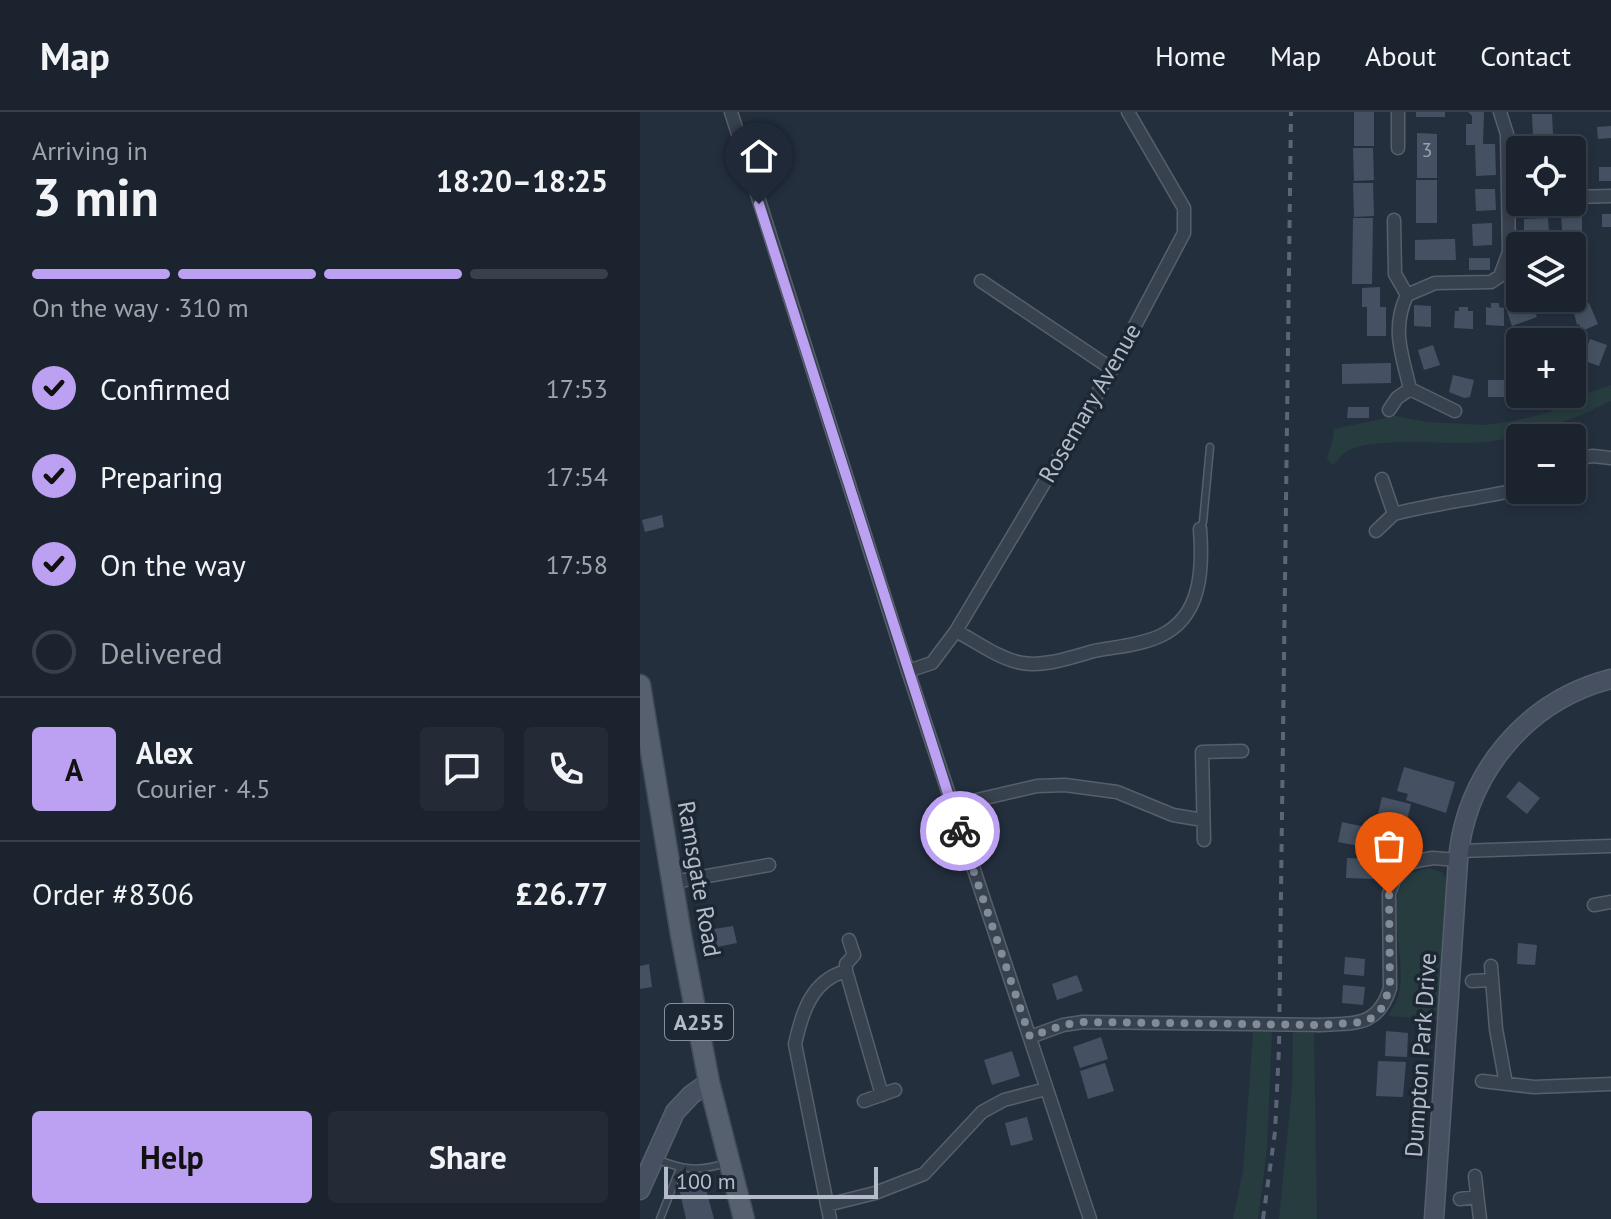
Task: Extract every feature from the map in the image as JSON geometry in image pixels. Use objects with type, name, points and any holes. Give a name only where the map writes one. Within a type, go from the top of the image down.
[{"type":"main road","name":"Ramsgate Road","points":[[640,685],[709,1082],[744,1219]]},
{"type":"street","points":[[731,112],[951,806],[1090,1219]]},
{"type":"street","name":"Rosemary Avenue","points":[[908,671],[932,663],[956,631],[1112,369],[1184,233],[1184,208],[1128,112]]},
{"type":"street","points":[[1398,112],[1398,148]]},
{"type":"street","points":[[1500,112],[1507,136]]},
{"type":"street","points":[[1586,197],[1611,196]]},
{"type":"street","points":[[1455,411],[1410,389],[1398,344],[1399,313],[1407,295],[1435,283],[1491,282],[1500,276],[1509,252],[1512,216]]},
{"type":"street","points":[[1394,220],[1395,274],[1407,295]]},
{"type":"street","points":[[981,281],[1112,369]]},
{"type":"street","points":[[1389,410],[1397,398],[1410,389]]},
{"type":"street","points":[[1586,457],[1611,458]]},
{"type":"street","points":[[1382,479],[1394,514]]},
{"type":"street","points":[[1376,531],[1394,514],[1506,492]]},
{"type":"street","points":[[956,631],[1012,661],[1026,664],[1055,661],[1160,636],[1187,614],[1195,598],[1203,563],[1200,529]]},
{"type":"street","name":"Dumpton Park Drive","points":[[1434,1219],[1459,855],[1472,797],[1503,748],[1522,728],[1547,708],[1581,689],[1611,679]]},
{"type":"street","points":[[1204,840],[1202,752],[1242,751]]},
{"type":"street","points":[[951,806],[1037,786],[1065,785],[1117,792],[1173,815],[1203,820]]},
{"type":"street","points":[[1030,1037],[1063,1025],[1083,1022],[1320,1025],[1363,1022],[1372,1018],[1387,999],[1390,988],[1389,894],[1400,872],[1408,864],[1424,858],[1611,846]]},
{"type":"street","points":[[674,882],[770,865]]},
{"type":"street","points":[[1594,905],[1611,902]]},
{"type":"street","points":[[849,940],[854,955],[846,964],[846,971],[882,1095]]},
{"type":"street","points":[[1491,966],[1506,1084]]},
{"type":"street","points":[[830,1219],[795,1044],[799,1025],[817,988],[830,975],[846,971]]},
{"type":"street","points":[[1472,981],[1491,980]]},
{"type":"street","points":[[1482,1081],[1534,1087],[1611,1084]]},
{"type":"street","points":[[640,1190],[675,1112],[709,1082]]},
{"type":"street","points":[[827,1205],[875,1193],[924,1174],[982,1112],[1004,1100],[1046,1089]]},
{"type":"street","points":[[864,1101],[895,1090]]},
{"type":"street","points":[[1475,1176],[1480,1219]]},
{"type":"street","points":[[1460,1199],[1477,1197]]},
{"type":"lane","points":[[1200,529],[1205,508],[1210,447]]},
{"type":"lane","points":[[655,1158],[680,1168],[710,1168],[730,1162]]},
{"type":"lane","points":[[660,1219],[680,1168]]},
{"type":"green space","points":[[1611,385],[1611,401],[1557,424],[1506,424],[1506,439],[1375,444],[1346,452],[1333,465],[1327,459],[1334,429],[1395,416],[1427,422],[1484,425],[1514,421],[1557,408],[1586,408],[1586,394]]},
{"type":"green space","points":[[1429,868],[1442,872],[1448,882],[1441,1020],[1388,1016],[1398,996],[1401,979],[1396,915],[1400,885],[1407,874]]},
{"type":"green space","points":[[1253,1032],[1272,1032],[1267,1148],[1258,1219],[1233,1219],[1243,1171]]},
{"type":"green space","points":[[1293,1032],[1314,1033],[1317,1219],[1279,1219],[1292,1089]]},
{"type":"building","points":[[1354,112],[1374,112],[1374,146],[1354,146]]},
{"type":"building","points":[[1416,112],[1445,112],[1445,117],[1416,117]]},
{"type":"building","points":[[1468,112],[1484,112],[1483,144],[1495,144],[1496,175],[1476,176],[1475,145],[1466,145],[1466,124],[1472,124],[1472,116]]},
{"type":"building","points":[[1532,114],[1552,114],[1553,135],[1533,136]]},
{"type":"building","points":[[1611,126],[1611,138],[1598,139],[1597,127]]},
{"type":"building","points":[[1417,133],[1437,134],[1437,178],[1417,178]]},
{"type":"building","points":[[1353,148],[1373,148],[1374,180],[1354,181]]},
{"type":"building","points":[[1599,167],[1611,167],[1611,181],[1599,181]]},
{"type":"building","points":[[1416,180],[1437,180],[1437,223],[1416,223]]},
{"type":"building","points":[[1353,183],[1373,183],[1374,216],[1354,217]]},
{"type":"building","points":[[1475,189],[1495,189],[1496,210],[1476,211]]},
{"type":"building","points":[[1602,214],[1611,214],[1611,227],[1602,227]]},
{"type":"building","points":[[1561,216],[1582,216],[1582,231],[1562,231]]},
{"type":"building","points":[[1353,218],[1373,218],[1372,284],[1352,284]]},
{"type":"building","points":[[1548,218],[1549,231],[1524,232],[1524,219]]},
{"type":"building","points":[[1492,223],[1492,245],[1473,246],[1472,224]]},
{"type":"building","points":[[1455,239],[1456,260],[1415,260],[1415,240]]},
{"type":"building","points":[[1469,258],[1490,258],[1490,270],[1469,270]]},
{"type":"building","points":[[1380,287],[1380,307],[1386,307],[1386,336],[1367,336],[1367,307],[1362,307],[1362,288]]},
{"type":"building","points":[[1491,303],[1499,303],[1499,307],[1504,308],[1504,326],[1486,325],[1486,307],[1491,308]]},
{"type":"building","points":[[1589,303],[1598,324],[1586,329],[1577,325],[1574,312],[1586,312],[1586,304]]},
{"type":"building","points":[[1414,305],[1431,306],[1431,327],[1414,326]]},
{"type":"building","points":[[1459,307],[1468,307],[1468,311],[1473,311],[1473,329],[1454,328],[1455,311],[1459,311]]},
{"type":"building","points":[[1507,312],[1537,312],[1537,317],[1512,326]]},
{"type":"building","points":[[1590,339],[1607,345],[1599,366],[1586,361]]},
{"type":"building","points":[[1433,345],[1440,365],[1424,370],[1418,350]]},
{"type":"building","points":[[1391,363],[1391,383],[1342,384],[1342,364]]},
{"type":"building","points":[[1453,375],[1474,380],[1470,397],[1449,392]]},
{"type":"building","points":[[1488,380],[1506,380],[1506,397],[1488,397]]},
{"type":"building","points":[[1348,407],[1369,407],[1369,418],[1347,418]]},
{"type":"building","points":[[662,515],[664,527],[645,532],[642,520]]},
{"type":"building","points":[[1404,767],[1455,782],[1446,813],[1406,800],[1408,794],[1397,791]]},
{"type":"building","points":[[1519,781],[1540,798],[1527,814],[1506,797]]},
{"type":"building","points":[[1382,797],[1411,804],[1404,833],[1375,826]]},
{"type":"building","points":[[1342,822],[1379,830],[1375,849],[1338,842]]},
{"type":"building","points":[[1347,858],[1376,859],[1375,879],[1346,878]]},
{"type":"building","points":[[733,926],[737,943],[717,947],[714,929]]},
{"type":"building","points":[[1518,943],[1537,945],[1535,965],[1517,964]]},
{"type":"building","points":[[1345,957],[1365,959],[1364,976],[1344,974]]},
{"type":"building","points":[[649,964],[652,987],[640,989],[640,966]]},
{"type":"building","points":[[1077,975],[1083,991],[1057,1000],[1052,984]]},
{"type":"building","points":[[1343,985],[1365,987],[1363,1005],[1342,1003]]},
{"type":"building","points":[[1386,1031],[1408,1033],[1407,1057],[1385,1056]]},
{"type":"building","points":[[1101,1037],[1108,1059],[1080,1068],[1073,1047]]},
{"type":"building","points":[[1012,1051],[1020,1076],[992,1085],[984,1060]]},
{"type":"building","points":[[1378,1061],[1406,1062],[1403,1097],[1376,1096]]},
{"type":"building","points":[[1105,1063],[1114,1091],[1088,1099],[1080,1071]]},
{"type":"building","points":[[1027,1117],[1033,1140],[1011,1146],[1005,1123]]},
{"type":"building","points":[[703,1178],[714,1219],[686,1219],[678,1184]]},
{"type":"railway","points":[[1263,1219],[1275,1132],[1279,1048],[1291,112]]},
{"type":"way so far","points":[[960,831],[1030,1037],[1063,1025],[1083,1022],[1320,1025],[1363,1022],[1381,1009],[1390,988],[1389,894]]},
{"type":"route","points":[[759,204],[960,831]]}]
